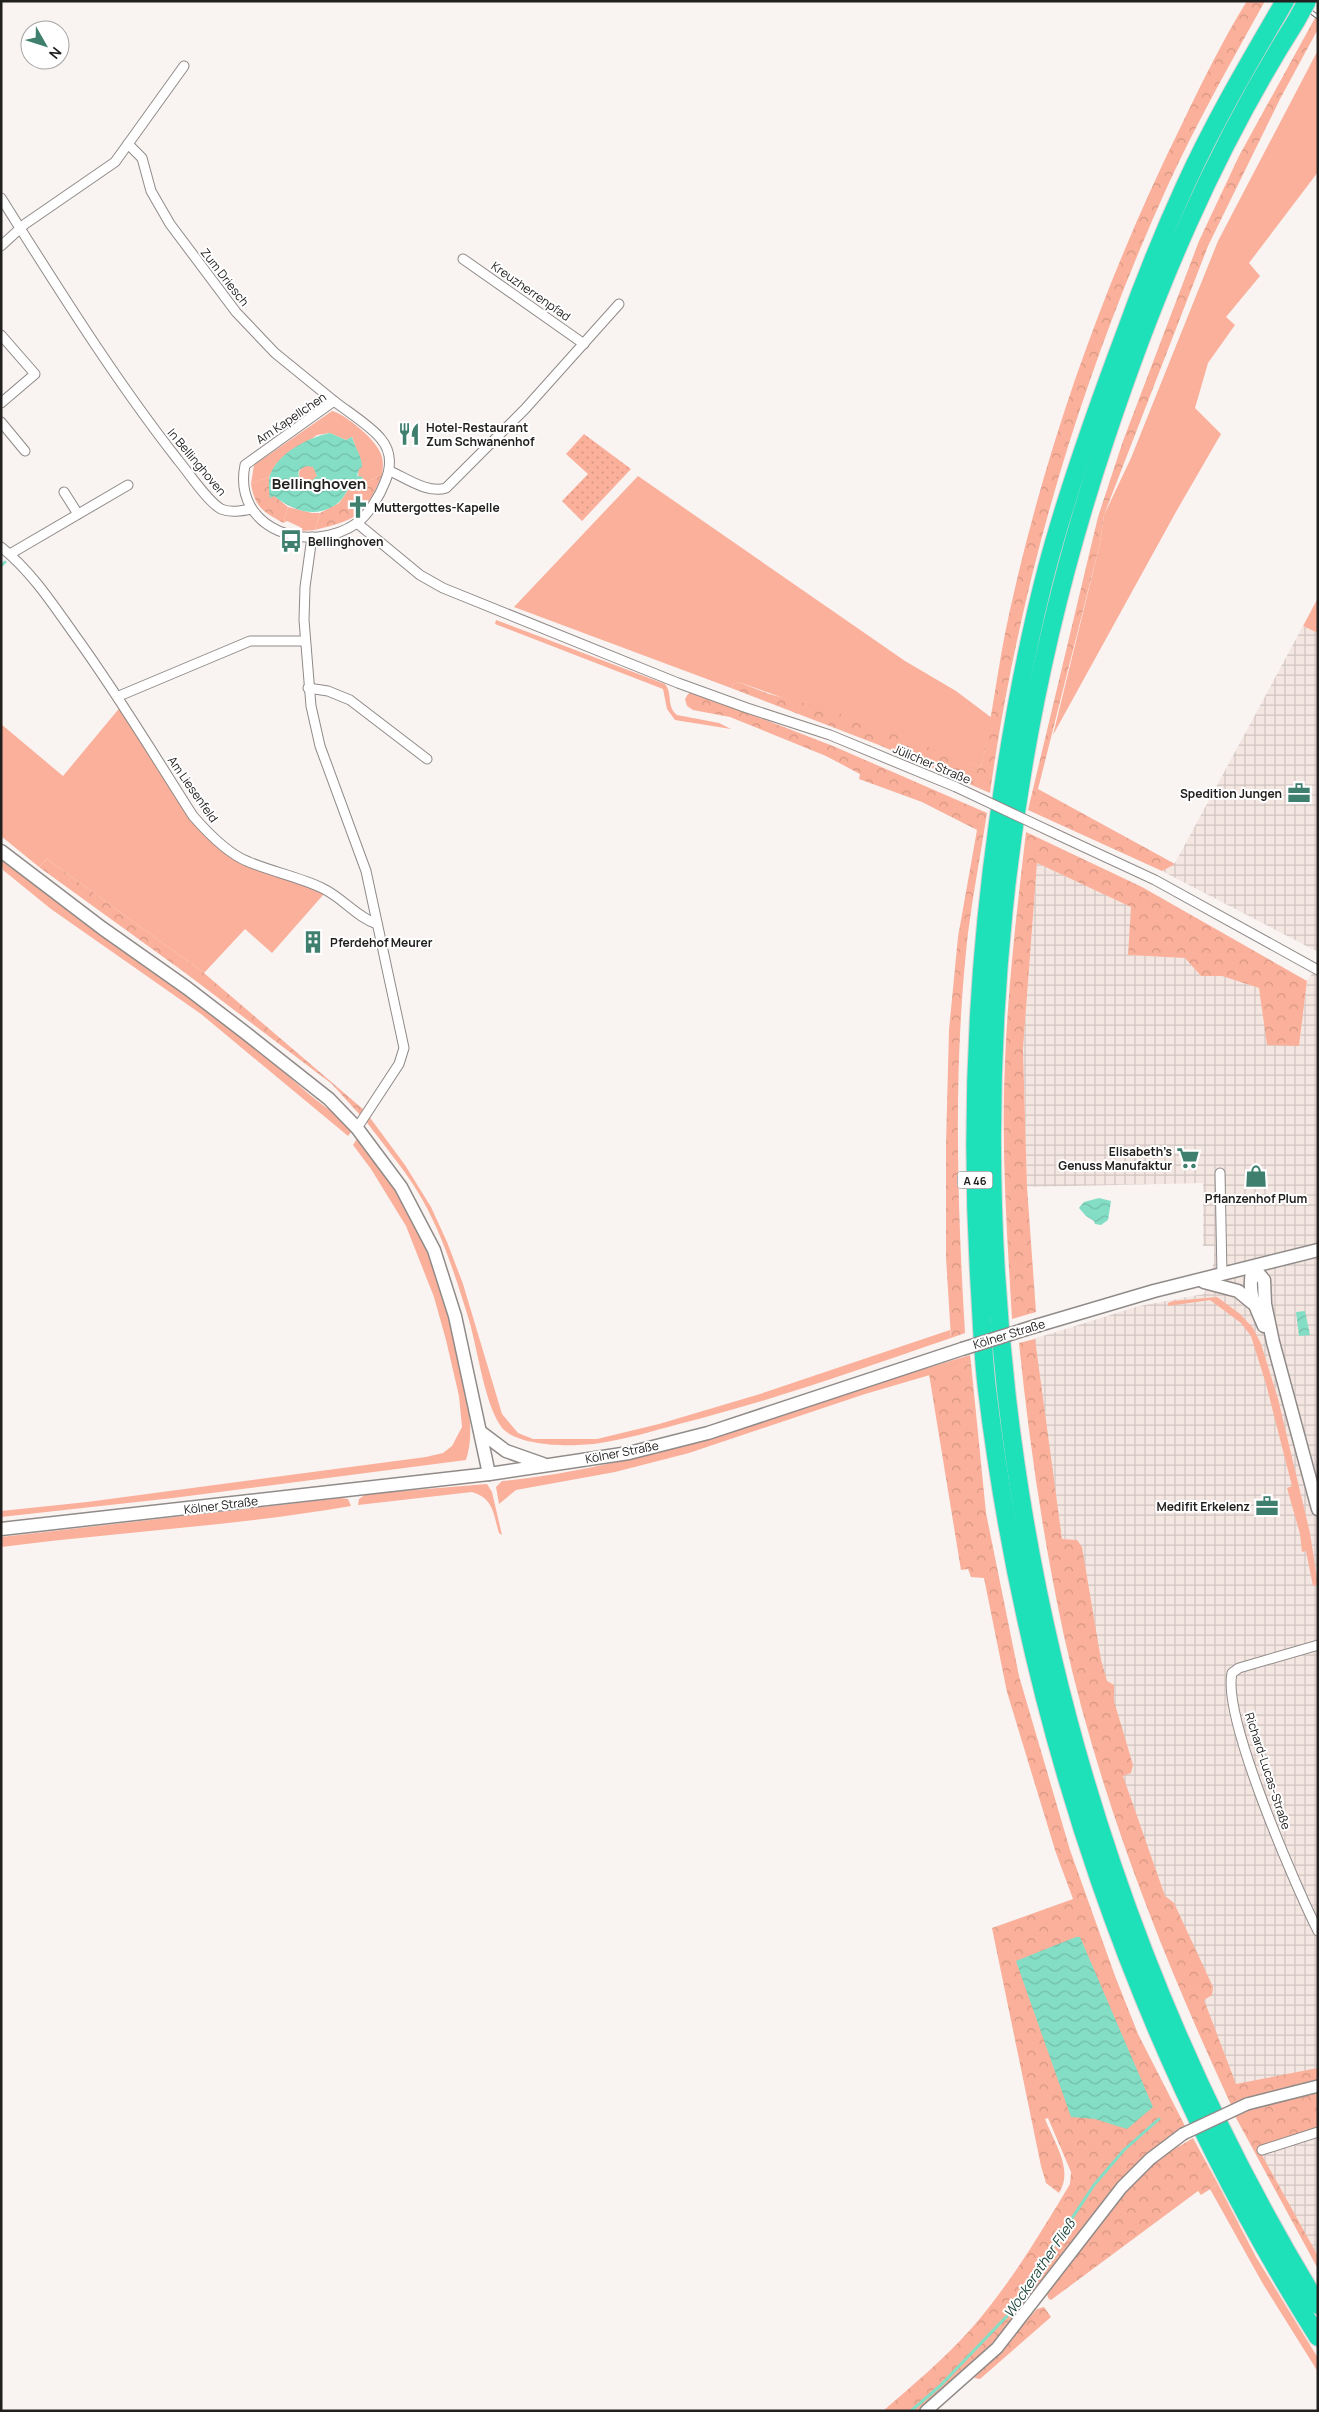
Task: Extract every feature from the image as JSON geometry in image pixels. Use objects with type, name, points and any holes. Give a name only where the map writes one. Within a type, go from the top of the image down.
[{"type":"highway","name":"A 46","points":[[1307,1],[1296,22],[1254,87],[1202,192],[1160,287],[1090,482],[1040,676],[1026,756],[1002,914],[991,1122],[997,1302],[1003,1378],[1015,1473],[1049,1649],[1075,1749],[1101,1835],[1154,1982],[1201,2085],[1253,2189],[1293,2265],[1318,2305]]},
{"type":"highway","name":"A 46","points":[[1282,7],[1220,115],[1185,186],[1149,268],[1095,414],[1047,568],[1022,673],[986,911],[976,1039],[975,1216],[986,1383],[1015,1569],[1036,1669],[1086,1844],[1139,1989],[1184,2094],[1233,2192],[1280,2277],[1318,2337]]},
{"type":"main road","points":[[1,851],[247,1034],[329,1099],[357,1128],[400,1187],[434,1250],[455,1316],[482,1433],[489,1474]]},
{"type":"main road","name":"Kölner Straße","points":[[1,1529],[489,1474],[629,1453],[708,1432],[1039,1325],[1318,1250]]},
{"type":"main road","points":[[1253,1267],[1249,1284],[1255,1305],[1273,1342]]},
{"type":"main road","points":[[1253,1267],[1264,1280],[1265,1304],[1273,1342],[1318,1508]]},
{"type":"main road","points":[[1199,1281],[1238,1291],[1255,1305]]},
{"type":"main road","points":[[482,1433],[506,1451],[547,1466]]},
{"type":"street","points":[[1,246],[26,224],[115,162],[184,66]]},
{"type":"street","name":"Zum Driesch","points":[[128,144],[142,158],[151,191],[170,224],[236,312],[275,353],[334,401]]},
{"type":"street","name":"In Bellinghoven","points":[[1,198],[99,354],[151,427],[208,497],[221,508],[236,512],[251,508]]},
{"type":"street","name":"Kreuzherrenpfad","points":[[463,259],[584,344]]},
{"type":"street","points":[[251,508],[258,518],[274,529],[292,536],[312,537],[333,534],[357,523],[382,491],[390,471],[430,490],[438,491],[446,488],[524,409],[619,304]]},
{"type":"street","points":[[1,335],[35,374],[1,403]]},
{"type":"street","name":"Am Kapellchen","points":[[251,508],[244,494],[245,465],[334,401],[382,439],[390,457],[390,471]]},
{"type":"street","points":[[1,422],[26,451]]},
{"type":"street","points":[[10,554],[128,485]]},
{"type":"street","points":[[64,492],[78,514]]},
{"type":"street","name":"Jülicher Straße","points":[[357,523],[420,575],[443,588],[678,683],[830,735],[956,787],[1155,880],[1318,970]]},
{"type":"street","points":[[312,537],[305,587],[305,640],[308,688],[320,746],[366,871],[404,1048],[399,1064],[357,1128]]},
{"type":"street","name":"Am Liesenfeld","points":[[1,547],[30,574],[119,696],[193,816],[206,831],[248,862],[322,887],[345,902],[368,921],[376,924]]},
{"type":"street","points":[[119,696],[250,641],[305,640]]},
{"type":"street","points":[[308,688],[328,691],[350,700],[427,759]]},
{"type":"street","points":[[1220,1173],[1222,1275]]},
{"type":"street","name":"Richard-Lucas-Straße","points":[[1318,1645],[1239,1668],[1232,1673],[1230,1690],[1243,1744],[1274,1830],[1299,1893],[1318,1931]]},
{"type":"street","points":[[926,2411],[997,2348],[1122,2187],[1150,2159],[1183,2134],[1247,2104],[1318,2086]]},
{"type":"street","points":[[1262,2150],[1318,2132]]},
{"type":"shaded area","points":[[1303,626],[1318,633],[1318,952],[1162,871],[1175,863]]},
{"type":"shaded area","points":[[1037,863],[1132,907],[1128,955],[1185,958],[1201,976],[1222,976],[1259,988],[1299,1046],[1307,981],[1318,965],[1318,2069],[1225,2087],[1090,1721],[1024,1342],[1139,1306],[1204,1294],[1214,1262],[1214,1246],[1203,1246],[1203,1183],[1027,1187],[1023,1049]]},
{"type":"shaded area","points":[[1318,2136],[1318,2256],[1261,2154]]},
{"type":"green space","points":[[1247,1],[1265,1],[1202,115],[1168,185],[1137,257],[1081,406],[1057,482],[1036,559],[1002,715],[990,793],[879,745],[731,688],[733,684],[738,682],[769,694],[830,710],[981,767],[1006,630],[1025,547],[1042,485],[1081,362],[1128,241],[1154,182],[1213,62]]},
{"type":"green space","points":[[1315,18],[1318,20],[1318,29],[1280,99],[1208,246],[1104,515],[1100,543],[1038,789],[1175,864],[1162,871],[1028,810],[1098,517],[1123,441],[1199,241],[1239,156]]},
{"type":"green space","points":[[1318,50],[1318,172],[1249,263],[1260,276],[1226,317],[1235,325],[1208,363],[1195,408],[1221,434],[1053,735],[1100,543],[1104,515],[1131,458],[1218,241]]},
{"type":"green space","points":[[332,411],[352,422],[377,447],[383,461],[382,475],[366,482],[362,480],[363,478],[358,478],[359,456],[352,437],[346,440],[330,433],[317,435],[276,464],[269,477],[251,484],[254,465]]},
{"type":"green space","points":[[584,434],[631,469],[582,521],[562,501],[588,474],[566,454]]},
{"type":"green space","points":[[308,465],[314,468],[317,474],[314,480],[308,483],[302,480],[299,474],[302,468]]},
{"type":"green space","points":[[382,475],[370,500],[358,514],[341,523],[315,530],[320,513],[339,503],[351,486],[362,480],[366,482]]},
{"type":"green space","points":[[638,476],[905,661],[956,691],[992,718],[981,767],[738,682],[733,684],[731,688],[514,607]]},
{"type":"green space","points":[[269,477],[271,493],[288,507],[283,523],[261,508],[255,499],[251,484]]},
{"type":"green space","points":[[288,507],[320,513],[315,530],[303,531],[300,527],[287,521],[283,523]]},
{"type":"green space","points":[[1318,598],[1318,633],[1303,626]]},
{"type":"green space","points":[[496,620],[665,684],[669,692],[670,704],[677,715],[719,723],[731,729],[675,720],[667,709],[663,689],[495,624]]},
{"type":"green space","points":[[693,692],[833,746],[987,813],[968,933],[960,1032],[958,1183],[965,1333],[951,1338],[946,1257],[946,1145],[949,1030],[958,937],[977,830],[922,802],[859,779],[860,774],[826,756],[730,717],[693,710],[687,706],[685,699],[688,694]]},
{"type":"green space","points":[[122,705],[159,764],[224,849],[324,894],[272,953],[245,929],[204,973],[47,859],[39,867],[1,836],[1,724],[63,776]]},
{"type":"green space","points":[[1026,832],[1142,887],[1307,981],[1299,1046],[1267,1045],[1259,988],[1222,976],[1201,976],[1185,958],[1128,955],[1131,907],[1037,863],[1023,1049],[1027,1187],[1036,1312],[1012,1319],[1005,1191],[1004,1094],[1006,1033]]},
{"type":"green space","points":[[1,859],[230,1028],[335,1114],[352,1131],[348,1136],[201,1014],[51,909],[3,870]]},
{"type":"green space","points":[[47,859],[204,973],[364,1110],[360,1115],[332,1084],[184,972],[39,867]]},
{"type":"green space","points":[[368,1115],[405,1165],[431,1207],[447,1242],[463,1284],[502,1414],[518,1433],[533,1439],[597,1439],[659,1424],[760,1394],[950,1330],[951,1338],[782,1395],[630,1437],[600,1443],[576,1445],[546,1444],[518,1438],[507,1433],[494,1415],[469,1320],[453,1269],[433,1220],[410,1180],[365,1120]]},
{"type":"green space","points":[[357,1139],[392,1184],[407,1209],[420,1236],[441,1291],[456,1348],[468,1408],[470,1439],[466,1460],[173,1498],[1,1517],[1,1511],[87,1502],[426,1457],[443,1453],[452,1446],[462,1427],[459,1396],[434,1297],[406,1226],[371,1169],[353,1145]]},
{"type":"green space","points":[[1217,1297],[1240,1314],[1253,1328],[1261,1344],[1278,1399],[1310,1533],[1318,1585],[1313,1586],[1306,1551],[1302,1552],[1300,1534],[1287,1488],[1292,1486],[1266,1384],[1251,1336],[1241,1323],[1210,1300],[1168,1306],[1168,1303],[1173,1301]]},
{"type":"green space","points":[[1035,1339],[1062,1539],[1077,1540],[1082,1547],[1101,1660],[1107,1681],[1114,1685],[1114,1701],[1133,1765],[1131,1773],[1123,1776],[1165,1896],[1174,1903],[1213,1987],[1212,1995],[1204,2000],[1236,2084],[1318,2068],[1318,2082],[1277,2091],[1232,2107],[1181,1993],[1135,1876],[1096,1757],[1079,1697],[1064,1636],[1043,1527],[1027,1416],[1019,1343]]},
{"type":"green space","points":[[970,1355],[971,1363],[865,1394],[689,1453],[615,1472],[516,1490],[499,1504],[496,1487],[502,1481],[585,1469],[666,1450]]},
{"type":"green space","points":[[971,1363],[986,1513],[1019,1676],[1070,1850],[1115,1976],[1138,2034],[1185,2126],[1166,2140],[989,2347],[919,2411],[883,2411],[928,2372],[970,2330],[998,2296],[1070,2184],[1071,2172],[1048,2118],[1045,2119],[1061,2156],[1064,2175],[1059,2193],[1046,2183],[992,1928],[1073,1899],[1055,1850],[1007,1692],[984,1578],[971,1577],[968,1569],[961,1570],[929,1374]]},
{"type":"green space","points":[[487,1484],[492,1492],[502,1535],[499,1533],[494,1513],[489,1503],[472,1492],[358,1505],[359,1499],[366,1494]]},
{"type":"green space","points":[[341,1498],[348,1499],[351,1506],[264,1519],[1,1547],[1,1537]]},
{"type":"green space","points":[[1318,2090],[1318,2129],[1258,2148],[1318,2256],[1318,2269],[1235,2116],[1273,2101]]},
{"type":"green space","points":[[1193,2138],[1218,2184],[1201,2195],[1198,2191],[1051,2300],[1048,2298],[1047,2294],[1097,2225],[1124,2192],[1159,2159]]},
{"type":"green space","points":[[1218,2184],[1256,2257],[1318,2358],[1318,2372],[1263,2284],[1210,2189]]},
{"type":"green space","points":[[1044,2307],[1051,2317],[980,2379],[974,2378],[1037,2309]]},
{"type":"water","points":[[330,433],[346,440],[352,437],[362,463],[357,476],[363,477],[362,479],[351,486],[339,502],[323,511],[314,512],[297,509],[274,496],[270,498],[269,477],[274,467],[295,447]],"holes":[[[306,466],[313,467],[317,476],[308,484],[303,482],[300,479],[299,470]]]},
{"type":"water","points":[[1099,1198],[1111,1201],[1108,1220],[1101,1225],[1095,1224],[1079,1208],[1084,1202]]},
{"type":"water","points":[[1305,1311],[1310,1335],[1299,1336],[1296,1312]]},
{"type":"water","points":[[1080,1937],[1153,2107],[1127,2129],[1095,2119],[1071,2117],[1016,1961]]},
{"type":"waterway","points":[[1,566],[5,562]]},
{"type":"waterway","name":"Wockerather Fließ","points":[[911,2411],[940,2386],[1008,2315],[1094,2185],[1124,2150],[1159,2119]]},
{"type":"railway","points":[[1296,1],[1318,17]]},
{"type":"place","name":"Hotel-Restaurant Zum Schwanenhof","points":[[409,434]]},
{"type":"place","name":"Muttergottes-Kapelle","points":[[358,507]]},
{"type":"place","name":"Bellinghoven","points":[[291,541]]},
{"type":"place","name":"Spedition Jungen","points":[[1299,793]]},
{"type":"place","name":"Pferdehof Meurer","points":[[313,942]]},
{"type":"place","name":"Elisabeth’s Genuss Manufaktur","points":[[1188,1158]]},
{"type":"place","name":"Pflanzenhof Plum","points":[[1256,1176]]},
{"type":"place","name":"Medifit Erkelenz","points":[[1267,1506]]},
{"type":"district","name":"Bellinghoven","points":[[319,483]]}]
